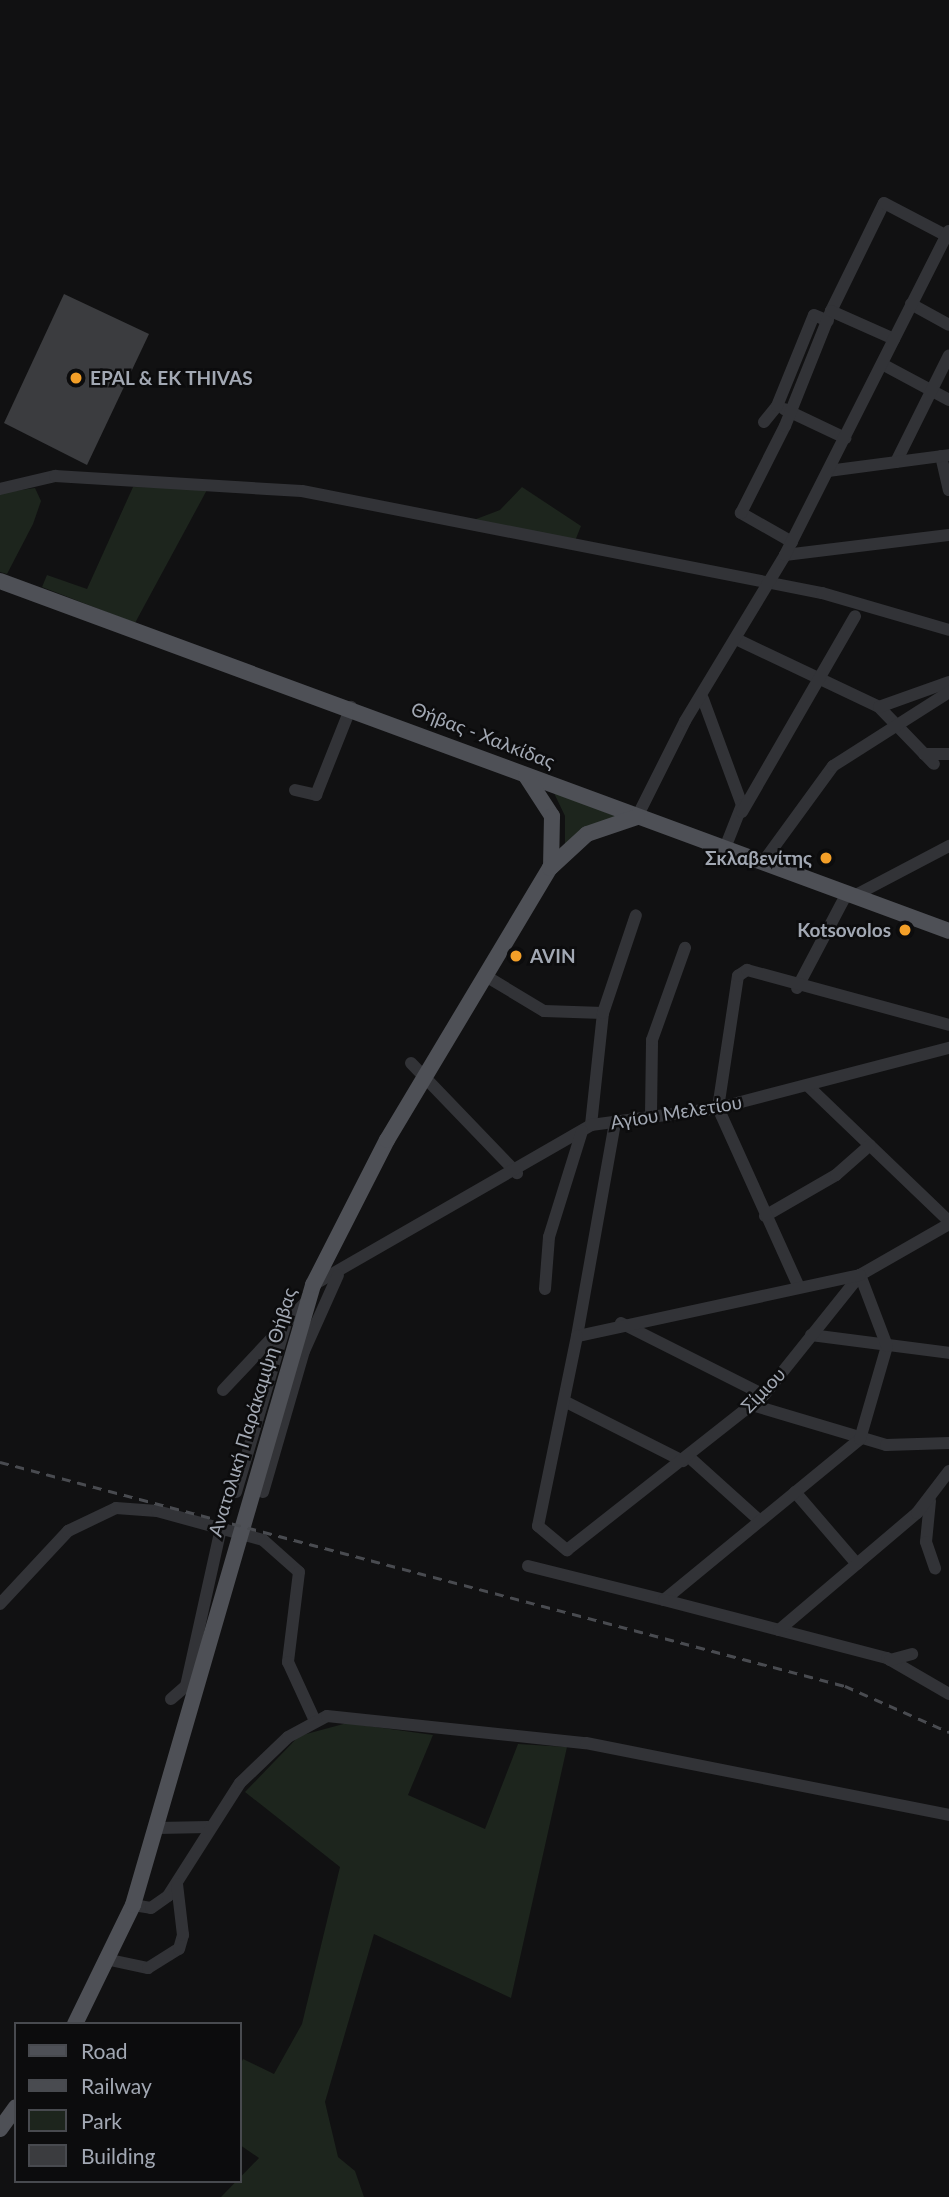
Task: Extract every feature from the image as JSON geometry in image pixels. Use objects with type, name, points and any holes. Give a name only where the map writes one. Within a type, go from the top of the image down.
[{"type":"main road","name":"Θήβας - Χαλκίδας","points":[[0,581],[351,707],[637,817],[949,931]]},
{"type":"main road","points":[[522,772],[552,816],[550,868]]},
{"type":"main road","name":"Ανατολική Παράκαμψη Θήβας","points":[[76,2022],[110,1959],[133,1905],[158,1828],[305,1303],[313,1285],[422,1081],[550,868],[587,834],[637,817]]},
{"type":"main road","points":[[0,2129],[14,2111]]},
{"type":"street","points":[[637,817],[792,542],[948,234],[884,203],[830,316],[792,412],[741,513],[792,542]]},
{"type":"street","points":[[911,304],[949,325]]},
{"type":"street","points":[[764,422],[777,406],[814,315],[830,316],[894,339]]},
{"type":"street","points":[[798,350],[815,357]]},
{"type":"street","points":[[896,462],[949,355]]},
{"type":"street","points":[[881,364],[949,400]]},
{"type":"street","points":[[777,406],[845,438]]},
{"type":"street","points":[[828,471],[945,456],[949,489]]},
{"type":"street","points":[[0,489],[55,476],[283,489],[766,586],[861,602],[949,630]]},
{"type":"street","points":[[785,555],[949,535]]},
{"type":"street","points":[[725,848],[741,812],[822,680],[855,616]]},
{"type":"street","points":[[736,639],[879,707],[929,759],[949,754]]},
{"type":"street","points":[[879,707],[949,682]]},
{"type":"street","points":[[763,862],[833,766],[949,692]]},
{"type":"street","points":[[703,699],[721,736],[741,812]]},
{"type":"street","points":[[295,790],[316,796],[351,707]]},
{"type":"street","points":[[797,988],[849,896],[949,846]]},
{"type":"street","points":[[545,1289],[550,1237],[587,1128],[603,1013],[636,915]]},
{"type":"street","points":[[651,1114],[652,1040],[685,948]]},
{"type":"street","points":[[798,1285],[718,1108],[738,976],[747,970],[797,988],[949,1025]]},
{"type":"street","points":[[484,975],[544,1011],[603,1013]]},
{"type":"street","name":"Αγίου Μελετίου","points":[[313,1285],[338,1275],[517,1173],[587,1128],[651,1114],[718,1108],[949,1048]]},
{"type":"street","points":[[411,1063],[422,1081],[517,1173]]},
{"type":"street","points":[[808,1086],[949,1223]]},
{"type":"street","points":[[556,1573],[567,1550],[538,1526],[568,1403],[577,1336],[615,1122]]},
{"type":"street","points":[[765,1216],[836,1175],[870,1145]]},
{"type":"street","name":"Σίμιου","points":[[567,1550],[764,1395],[860,1275],[949,1223]]},
{"type":"street","points":[[263,1492],[304,1351],[338,1275]]},
{"type":"street","points":[[577,1336],[798,1285],[860,1275],[887,1346],[860,1439],[664,1600]]},
{"type":"street","points":[[222,1390],[288,1316],[305,1303]]},
{"type":"street","points":[[236,1492],[288,1316]]},
{"type":"street","points":[[621,1324],[764,1395]]},
{"type":"street","points":[[811,1335],[949,1353]]},
{"type":"street","points":[[568,1403],[686,1459],[759,1520]]},
{"type":"street","points":[[752,1405],[860,1439],[897,1446],[949,1443]]},
{"type":"street","points":[[779,1630],[930,1501],[949,1471]]},
{"type":"street","points":[[795,1492],[857,1564]]},
{"type":"street","points":[[930,1501],[926,1542],[935,1568]]},
{"type":"street","points":[[0,1604],[68,1531],[116,1508],[157,1511],[273,1545],[299,1572],[288,1662],[315,1721]]},
{"type":"street","points":[[172,1699],[186,1686],[226,1530]]},
{"type":"street","points":[[528,1566],[890,1660],[949,1694]]},
{"type":"street","points":[[890,1660],[912,1654]]},
{"type":"street","points":[[133,1905],[151,1908],[177,1884],[208,1827],[262,1760],[315,1721],[354,1716],[586,1743],[949,1815]]},
{"type":"street","points":[[158,1828],[208,1827]]},
{"type":"street","points":[[110,1959],[148,1968],[178,1950],[183,1935],[177,1884]]},
{"type":"green space","points":[[133,487],[208,488],[135,623],[42,587],[47,575],[87,589]]},
{"type":"green space","points":[[522,487],[581,526],[575,541],[471,521],[500,510]]},
{"type":"green space","points":[[35,488],[41,501],[33,524],[7,574],[0,572],[0,493]]},
{"type":"green space","points":[[553,791],[620,818],[565,846],[565,816]]},
{"type":"green space","points":[[347,1723],[433,1735],[408,1795],[485,1829],[518,1744],[567,1747],[511,1998],[374,1934],[325,2102],[338,2157],[355,2171],[364,2197],[221,2197],[235,2183],[242,2183],[242,2175],[259,2158],[242,2146],[242,2061],[243,2059],[274,2074],[302,2024],[340,1867],[245,1792],[299,1736]]},
{"type":"building","name":"EPAL & EK THIVAS","points":[[64,294],[149,334],[87,465],[4,423]]},
{"type":"railway","points":[[0,1462],[845,1686],[949,1732]]},
{"type":"place","name":"EPAL & EK THIVAS","points":[[76,378]]},
{"type":"place","name":"Σκλαβενίτης","points":[[826,858]]},
{"type":"place","name":"Kotsovolos","points":[[905,930]]},
{"type":"place","name":"AVIN","points":[[516,956]]}]
